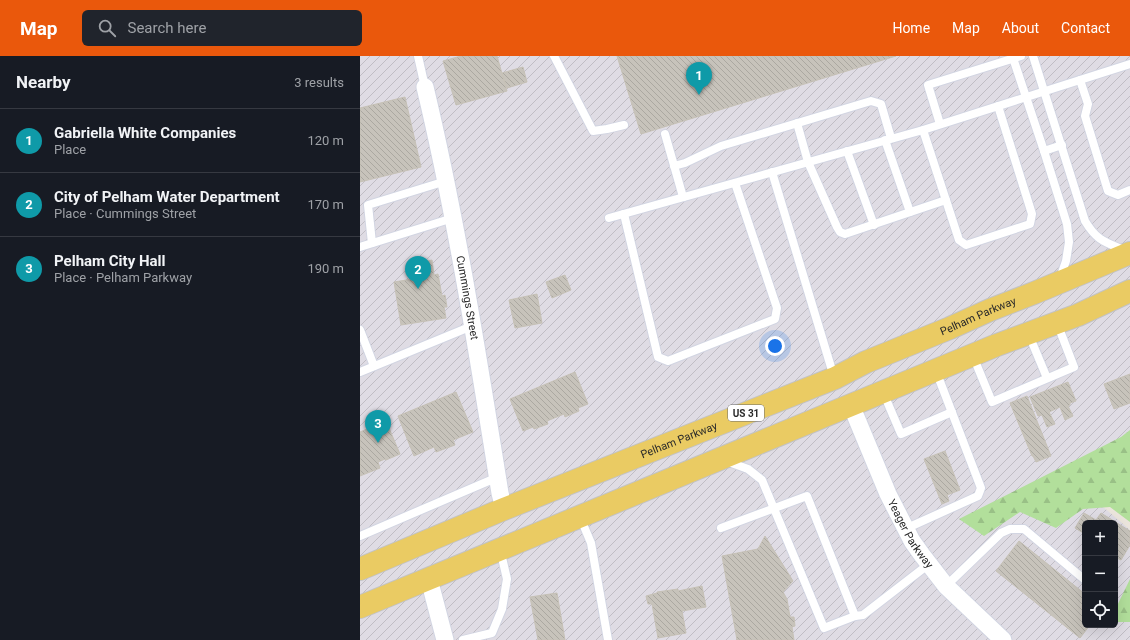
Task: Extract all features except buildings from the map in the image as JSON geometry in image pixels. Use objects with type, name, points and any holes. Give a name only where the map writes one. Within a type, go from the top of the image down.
[{"type":"main road","name":"Pelham Parkway","points":[[360,568],[504,509],[835,378],[866,362],[1130,253]]},
{"type":"main road","points":[[360,607],[936,370],[1078,315],[1130,291]]},
{"type":"main road","points":[[835,378],[851,405]]},
{"type":"main road","points":[[504,509],[507,546]]},
{"type":"street","name":"Cummings Street","points":[[425,87],[440,147],[504,509]]},
{"type":"street","name":"Yeager Parkway","points":[[851,405],[888,494],[905,529],[918,550],[946,586],[1003,640]]},
{"type":"street","points":[[429,579],[445,640]]},
{"type":"lane","points":[[418,56],[425,87]]},
{"type":"lane","points":[[554,56],[593,131],[607,130],[624,125]]},
{"type":"lane","points":[[1033,56],[1085,221],[1092,232],[1102,242],[1130,253]]},
{"type":"lane","points":[[940,124],[928,85],[1017,57],[1026,96],[1066,224],[1069,242],[1066,261],[1058,283]]},
{"type":"lane","points":[[609,218],[923,130],[1130,64]]},
{"type":"lane","points":[[1080,80],[1088,104],[1085,116],[1108,191],[1118,194],[1130,190]]},
{"type":"lane","points":[[674,166],[685,163],[721,146],[872,101],[881,104],[888,139],[910,212]]},
{"type":"lane","points":[[923,130],[959,240],[966,245],[1030,224],[1032,214],[998,106]]},
{"type":"lane","points":[[797,123],[808,162],[840,232],[845,234],[946,200]]},
{"type":"lane","points":[[664,134],[683,197]]},
{"type":"lane","points":[[1044,151],[1062,145]]},
{"type":"lane","points":[[847,151],[874,224]]},
{"type":"lane","points":[[772,172],[835,378]]},
{"type":"lane","points":[[372,243],[368,205],[446,181]]},
{"type":"lane","points":[[624,214],[658,357],[668,362],[775,319],[777,308],[735,183]]},
{"type":"lane","points":[[360,247],[453,218]]},
{"type":"lane","points":[[973,355],[992,402],[1074,367],[1056,323]]},
{"type":"lane","points":[[360,372],[472,326]]},
{"type":"lane","points":[[360,330],[374,366]]},
{"type":"lane","points":[[1028,334],[1047,378]]},
{"type":"lane","points":[[905,529],[978,496],[981,488],[936,370]]},
{"type":"lane","points":[[883,392],[901,434],[952,412]]},
{"type":"lane","points":[[720,459],[748,469],[762,480],[824,628],[855,616],[863,615],[929,564]]},
{"type":"lane","points":[[360,536],[498,477]]},
{"type":"lane","points":[[721,528],[807,496],[855,616]]},
{"type":"lane","points":[[579,516],[591,543],[608,640]]},
{"type":"lane","points":[[946,586],[1001,533],[1010,529],[1024,529],[1082,577]]},
{"type":"lane","points":[[464,640],[492,633],[502,609],[507,579],[507,546]]},
{"type":"shaded area","points":[[360,56],[1130,56],[1130,445],[1066,475],[1130,530],[1130,640],[360,640]]},
{"type":"green space","points":[[1130,430],[1130,522],[1110,507],[1083,509],[1056,528],[1020,512],[984,536],[959,519],[1121,437]]},
{"type":"green space","points":[[1130,579],[1130,622],[1118,622],[1118,604]]},
{"type":"place","name":"Gabriella White Companies","points":[[699,95]]},
{"type":"place","name":"City of Pelham Water Department","points":[[418,289]]},
{"type":"place","name":"Pelham City Hall","points":[[378,443]]}]
